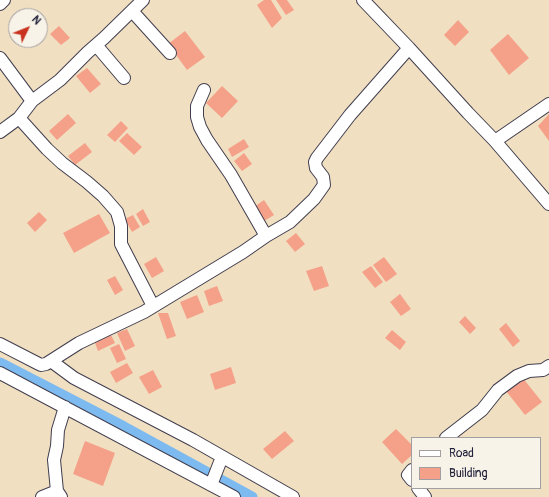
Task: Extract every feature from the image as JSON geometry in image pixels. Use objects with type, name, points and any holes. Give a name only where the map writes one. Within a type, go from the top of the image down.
[{"type":"street","points":[[0,4],[4,0]]},
{"type":"street","points":[[0,132],[19,118],[32,101],[60,80],[143,0]]},
{"type":"street","points":[[363,0],[495,141],[549,204]]},
{"type":"street","points":[[132,11],[170,53]]},
{"type":"street","points":[[96,45],[124,78]]},
{"type":"street","points":[[0,344],[41,365],[46,364],[79,343],[144,312],[290,222],[314,199],[324,185],[323,177],[316,168],[315,162],[317,158],[350,115],[409,48]]},
{"type":"street","points":[[0,58],[32,101]]},
{"type":"street","points":[[204,90],[197,106],[197,117],[200,127],[231,175],[266,236]]},
{"type":"street","points":[[495,141],[549,104]]},
{"type":"street","points":[[19,118],[47,149],[62,163],[87,182],[117,212],[120,226],[121,244],[153,306]]},
{"type":"street","points":[[52,361],[74,378],[193,440],[293,497]]},
{"type":"street","points":[[447,437],[482,410],[498,390],[517,376],[529,371],[543,370],[549,366]]},
{"type":"street","points":[[0,373],[212,483],[230,496]]},
{"type":"street","points":[[42,497],[59,494],[54,460],[58,430],[65,407]]},
{"type":"street","points":[[212,483],[222,457]]},
{"type":"street","points":[[419,489],[425,497]]},
{"type":"building","points":[[264,0],[271,0],[282,18],[272,28],[257,5]]},
{"type":"building","points":[[276,0],[287,0],[294,10],[286,15]]},
{"type":"building","points":[[458,20],[469,32],[455,46],[444,35]]},
{"type":"building","points":[[59,26],[70,38],[61,45],[50,34]]},
{"type":"building","points":[[185,31],[205,57],[187,70],[168,44]]},
{"type":"building","points":[[508,34],[529,58],[509,75],[490,50]]},
{"type":"building","points":[[87,68],[101,84],[90,93],[76,76]]},
{"type":"building","points":[[222,86],[238,101],[222,118],[206,103]]},
{"type":"building","points":[[68,114],[76,123],[57,140],[49,131]]},
{"type":"building","points":[[549,114],[549,141],[538,126]]},
{"type":"building","points":[[121,121],[128,128],[115,142],[107,135]]},
{"type":"building","points":[[127,133],[142,147],[134,155],[119,141]]},
{"type":"building","points":[[244,139],[249,147],[232,157],[228,149]]},
{"type":"building","points":[[85,143],[92,152],[75,165],[68,156]]},
{"type":"building","points":[[244,153],[252,164],[242,171],[234,161]]},
{"type":"building","points":[[264,200],[274,215],[264,221],[254,207]]},
{"type":"building","points":[[143,209],[150,222],[143,226],[136,214]]},
{"type":"building","points":[[39,212],[47,220],[35,232],[27,223]]},
{"type":"building","points":[[99,214],[110,233],[74,253],[63,233]]},
{"type":"building","points":[[133,215],[140,227],[132,232],[125,219]]},
{"type":"building","points":[[296,233],[305,244],[295,252],[286,241]]},
{"type":"building","points":[[156,257],[164,271],[152,278],[144,264]]},
{"type":"building","points":[[384,257],[397,274],[386,282],[373,265]]},
{"type":"building","points":[[322,266],[329,286],[314,291],[306,271]]},
{"type":"building","points":[[371,266],[383,282],[375,288],[362,272]]},
{"type":"building","points":[[115,276],[123,290],[115,295],[107,280]]},
{"type":"building","points":[[217,286],[223,301],[209,306],[204,291]]},
{"type":"building","points":[[400,294],[411,309],[401,316],[390,302]]},
{"type":"building","points":[[197,295],[204,312],[187,319],[180,302]]},
{"type":"building","points":[[158,313],[168,313],[176,336],[167,339]]},
{"type":"building","points":[[465,316],[476,328],[470,334],[459,322]]},
{"type":"building","points":[[506,323],[520,341],[513,347],[499,329]]},
{"type":"building","points":[[127,329],[135,346],[125,351],[117,333]]},
{"type":"building","points":[[392,330],[406,342],[400,350],[385,338]]},
{"type":"building","points":[[110,333],[115,343],[98,351],[94,340]]},
{"type":"building","points":[[119,344],[126,359],[117,363],[110,348]]},
{"type":"building","points":[[127,363],[133,373],[116,383],[110,372]]},
{"type":"building","points":[[231,367],[236,383],[215,390],[210,374]]},
{"type":"building","points":[[153,370],[162,387],[149,394],[139,377]]},
{"type":"building","points":[[522,377],[542,402],[525,415],[506,391]]},
{"type":"building","points":[[396,429],[411,444],[411,456],[402,464],[382,442]]},
{"type":"building","points":[[285,431],[294,441],[272,459],[263,449]]},
{"type":"building","points":[[85,441],[115,453],[103,486],[73,474]]},
{"type":"waterway","points":[[0,363],[124,427],[252,497]]}]
